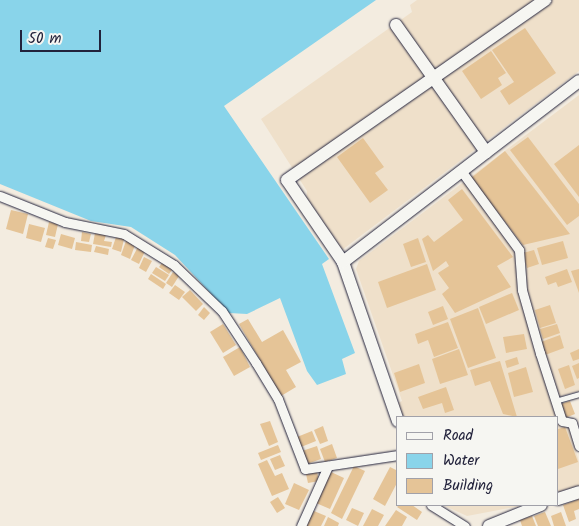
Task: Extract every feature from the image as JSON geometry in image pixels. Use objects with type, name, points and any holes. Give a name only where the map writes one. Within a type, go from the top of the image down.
[{"type":"street","points":[[396,416],[343,262],[287,180],[545,0]]},
{"type":"street","points":[[396,25],[486,152]]},
{"type":"street","points":[[343,262],[579,81]]},
{"type":"street","points":[[462,172],[519,250],[522,290],[555,401],[562,422],[572,423],[579,446]]},
{"type":"street","points":[[0,196],[65,222],[124,234],[174,265],[222,311],[256,363],[278,398],[304,469],[396,455]]},
{"type":"street","points":[[301,526],[328,466]]},
{"type":"street","points":[[559,499],[579,492]]},
{"type":"street","points":[[433,506],[465,526]]},
{"type":"street","points":[[489,526],[539,506]]},
{"type":"lane","points":[[555,401],[579,394]]},
{"type":"shaded area","points":[[417,0],[579,0],[579,71],[342,250],[306,200],[307,191],[261,119],[412,12],[410,5]]},
{"type":"shaded area","points":[[579,95],[579,391],[558,397],[558,416],[403,416],[398,403],[402,401],[356,269],[359,261]]},
{"type":"shaded area","points":[[559,419],[569,427],[579,462],[579,486],[559,493]]},
{"type":"shaded area","points":[[445,506],[520,506],[467,516]]},
{"type":"water","points":[[0,0],[376,0],[224,106],[329,259],[322,264],[355,353],[342,359],[346,374],[317,385],[307,371],[280,298],[247,314],[229,313],[175,255],[131,227],[91,221],[0,184]]},
{"type":"building","points":[[525,28],[556,73],[509,105],[500,91],[514,82],[492,50]]},
{"type":"building","points":[[491,51],[506,73],[498,78],[502,85],[481,99],[462,71]]},
{"type":"building","points":[[528,137],[579,204],[579,216],[567,225],[510,150]]},
{"type":"building","points":[[363,138],[384,167],[375,173],[388,190],[370,203],[337,157]]},
{"type":"building","points":[[579,145],[579,197],[554,164]]},
{"type":"building","points":[[505,151],[570,234],[523,245],[471,178]]},
{"type":"building","points":[[462,189],[513,257],[497,266],[511,287],[455,313],[442,294],[449,288],[438,273],[449,266],[446,261],[433,271],[422,239],[428,235],[434,242],[463,220],[448,200]]},
{"type":"building","points":[[11,210],[28,214],[23,234],[6,229]]},
{"type":"building","points":[[49,222],[58,224],[55,237],[46,235]]},
{"type":"building","points":[[29,224],[45,228],[41,242],[26,238]]},
{"type":"building","points":[[82,232],[91,234],[89,242],[81,241]]},
{"type":"building","points":[[95,233],[106,235],[104,241],[112,242],[111,247],[93,244]]},
{"type":"building","points":[[61,234],[75,238],[72,249],[58,245]]},
{"type":"building","points":[[116,237],[124,239],[121,252],[112,249]]},
{"type":"building","points":[[48,238],[56,240],[53,249],[45,247]]},
{"type":"building","points":[[127,238],[136,242],[130,259],[121,255]]},
{"type":"building","points":[[418,238],[426,262],[411,267],[403,244]]},
{"type":"building","points":[[563,241],[568,258],[542,265],[537,248]]},
{"type":"building","points":[[76,242],[92,245],[91,252],[75,250]]},
{"type":"building","points":[[139,245],[146,249],[139,264],[131,260]]},
{"type":"building","points":[[96,246],[109,249],[108,255],[94,252]]},
{"type":"building","points":[[534,250],[539,264],[527,268],[523,253]]},
{"type":"building","points":[[144,257],[152,261],[146,272],[139,268]]},
{"type":"building","points":[[162,263],[172,270],[169,274],[159,267]]},
{"type":"building","points":[[427,264],[436,290],[387,308],[378,282]]},
{"type":"building","points":[[156,267],[169,275],[165,281],[152,273]]},
{"type":"building","points":[[567,269],[572,282],[558,287],[556,282],[548,285],[545,277]]},
{"type":"building","points":[[579,269],[579,293],[571,271]]},
{"type":"building","points":[[173,272],[179,276],[172,287],[166,283]]},
{"type":"building","points":[[151,274],[166,284],[163,289],[148,279]]},
{"type":"building","points":[[175,285],[185,292],[179,300],[169,293]]},
{"type":"building","points":[[190,290],[203,304],[196,311],[182,297]]},
{"type":"building","points":[[512,293],[519,310],[486,324],[479,307]]},
{"type":"building","points":[[550,305],[556,323],[540,328],[535,310]]},
{"type":"building","points":[[443,306],[448,319],[433,325],[428,312]]},
{"type":"building","points":[[204,307],[210,313],[204,320],[198,315]]},
{"type":"building","points":[[478,308],[496,358],[468,368],[450,319]]},
{"type":"building","points":[[248,319],[262,342],[283,330],[301,362],[286,370],[296,387],[281,396],[239,324]]},
{"type":"building","points":[[448,322],[458,348],[434,357],[428,340],[418,344],[415,334]]},
{"type":"building","points":[[223,324],[236,345],[223,353],[210,332]]},
{"type":"building","points":[[557,324],[560,333],[543,339],[540,329]]},
{"type":"building","points":[[524,334],[527,349],[506,353],[503,337]]},
{"type":"building","points":[[560,335],[564,348],[545,355],[541,342]]},
{"type":"building","points":[[240,347],[250,367],[234,376],[223,357]]},
{"type":"building","points":[[459,349],[468,375],[440,384],[432,359]]},
{"type":"building","points":[[579,349],[579,359],[573,361],[570,353]]},
{"type":"building","points":[[517,357],[519,364],[507,368],[505,361]]},
{"type":"building","points":[[500,361],[517,416],[503,414],[490,381],[475,386],[470,370]]},
{"type":"building","points":[[579,363],[579,378],[577,379],[572,366]]},
{"type":"building","points":[[419,364],[425,383],[400,392],[394,373]]},
{"type":"building","points":[[569,365],[575,385],[565,389],[558,369]]},
{"type":"building","points":[[526,367],[533,392],[514,397],[508,373]]},
{"type":"building","points":[[446,387],[454,410],[445,413],[442,403],[423,409],[418,397]]},
{"type":"building","points":[[570,401],[575,414],[565,418],[560,404]]},
{"type":"building","points":[[270,421],[278,442],[269,446],[260,424]]},
{"type":"building","points":[[323,426],[328,441],[320,444],[314,430]]},
{"type":"building","points":[[565,427],[578,462],[559,469],[559,429]]},
{"type":"building","points":[[312,431],[316,441],[301,447],[297,437]]},
{"type":"building","points":[[332,444],[337,458],[325,462],[320,449]]},
{"type":"building","points":[[278,445],[281,452],[261,460],[258,453]]},
{"type":"building","points":[[317,446],[321,459],[307,464],[302,451]]},
{"type":"building","points":[[280,455],[285,466],[275,470],[270,459]]},
{"type":"building","points":[[267,460],[275,476],[282,473],[289,489],[272,496],[258,464]]},
{"type":"building","points":[[354,466],[365,471],[342,519],[331,513]]},
{"type":"building","points":[[390,467],[396,470],[396,485],[385,506],[373,499]]},
{"type":"building","points":[[317,472],[319,481],[308,483],[306,474]]},
{"type":"building","points":[[331,472],[344,478],[330,509],[316,503]]},
{"type":"building","points":[[294,483],[309,490],[299,510],[285,504]]},
{"type":"building","points":[[278,497],[285,508],[277,513],[270,502]]},
{"type":"building","points":[[579,499],[579,509],[574,511],[576,519],[569,522],[563,505]]},
{"type":"building","points":[[413,506],[422,512],[417,520],[397,507]]},
{"type":"building","points":[[352,508],[364,513],[358,526],[346,520]]},
{"type":"building","points":[[372,509],[384,515],[378,526],[363,526]]},
{"type":"building","points":[[396,510],[407,517],[402,526],[385,526]]},
{"type":"building","points":[[314,511],[326,516],[321,526],[306,526]]},
{"type":"building","points":[[545,512],[551,526],[538,526],[534,516]]},
{"type":"building","points":[[561,512],[566,526],[554,526],[551,516]]},
{"type":"building","points":[[532,516],[536,526],[522,526],[520,520]]},
{"type":"building","points":[[328,517],[339,523],[338,526],[324,526]]}]
